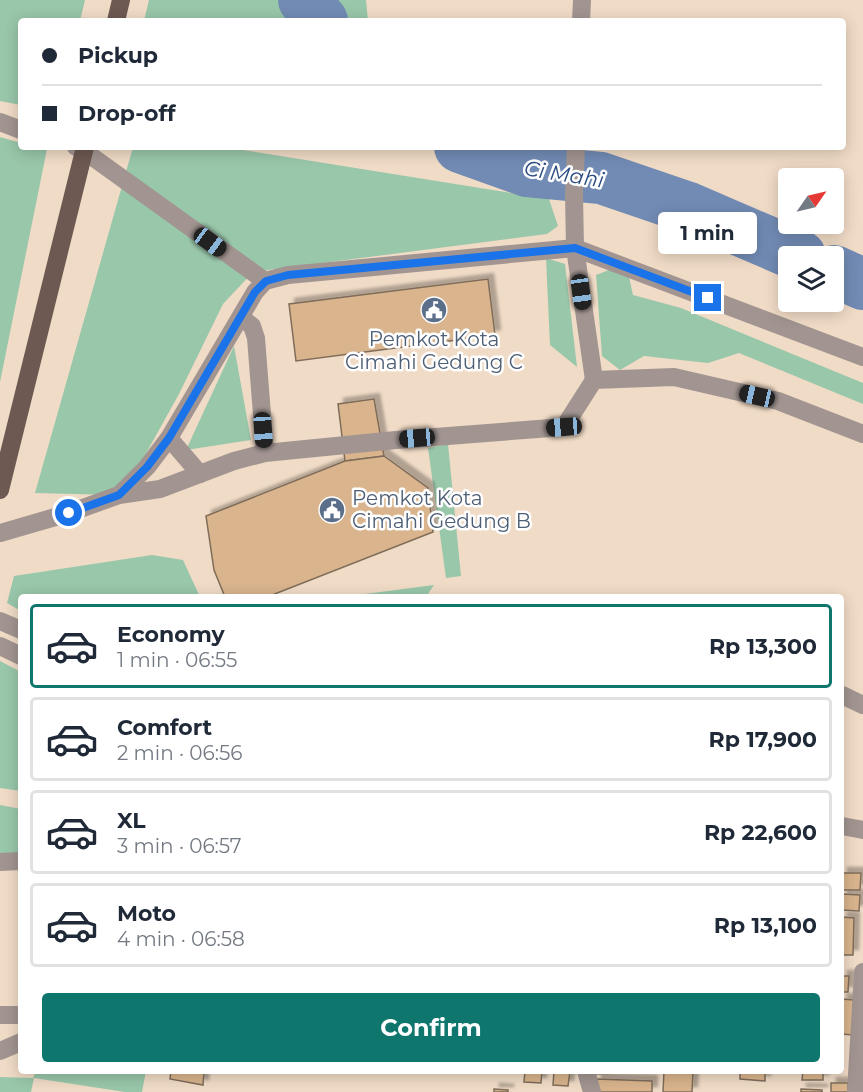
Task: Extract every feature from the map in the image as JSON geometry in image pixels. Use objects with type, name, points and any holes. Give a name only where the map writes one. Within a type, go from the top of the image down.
[{"type":"main road","points":[[117,18],[122,0]]},
{"type":"main road","points":[[0,490],[84,150]]},
{"type":"street","points":[[581,18],[582,0]]},
{"type":"street","points":[[0,122],[18,129]]},
{"type":"street","points":[[83,150],[266,281]]},
{"type":"street","points":[[0,532],[69,513],[119,495],[160,489],[234,461],[265,453],[564,427],[594,380],[575,248],[576,151]]},
{"type":"street","points":[[119,495],[147,467],[169,438],[255,292],[266,281],[288,275],[575,248],[863,357]]},
{"type":"street","points":[[241,317],[252,326],[256,339],[265,453]]},
{"type":"street","points":[[594,380],[674,377],[778,401],[863,434]]},
{"type":"street","points":[[169,438],[200,474]]},
{"type":"street","points":[[0,621],[18,629]]},
{"type":"street","points":[[0,646],[18,655]]},
{"type":"street","points":[[844,697],[863,705]]},
{"type":"street","points":[[844,826],[863,830]]},
{"type":"street","points":[[0,862],[18,861]]},
{"type":"street","points":[[856,1092],[863,972]]},
{"type":"street","points":[[0,1015],[18,1015]]},
{"type":"street","points":[[0,1051],[18,1043]]},
{"type":"street","points":[[587,1074],[592,1092]]},
{"type":"green space","points":[[0,0],[85,0],[81,18],[18,18],[18,104],[0,101]]},
{"type":"green space","points":[[149,0],[366,0],[368,18],[145,18]]},
{"type":"green space","points":[[0,137],[18,142],[18,150],[47,150],[0,382]]},
{"type":"green space","points":[[132,150],[243,150],[549,199],[558,226],[547,234],[253,272],[223,304],[179,394],[134,475],[112,495],[35,493]]},
{"type":"green space","points":[[438,150],[548,150],[547,156],[448,154]]},
{"type":"green space","points":[[546,258],[565,264],[577,367],[550,345]]},
{"type":"green space","points":[[609,270],[629,277],[633,295],[681,308],[863,383],[863,404],[739,353],[708,363],[644,356],[620,370],[602,356],[596,275]]},
{"type":"green space","points":[[234,346],[251,440],[186,450]]},
{"type":"green space","points":[[448,444],[461,576],[446,578],[428,448]]},
{"type":"green space","points":[[152,555],[183,560],[199,594],[18,594],[18,609],[7,603],[14,576]]},
{"type":"green space","points":[[434,585],[428,594],[365,594]]},
{"type":"green space","points":[[0,661],[18,670],[18,791],[0,788]]},
{"type":"green space","points":[[0,805],[18,808],[18,856],[0,855]]},
{"type":"green space","points":[[35,1074],[145,1074],[142,1092],[125,1092],[34,1078],[31,1092],[0,1092],[0,1077],[33,1078]]},
{"type":"building","points":[[488,279],[495,335],[296,361],[289,304]]},
{"type":"building","points":[[374,399],[384,456],[345,461],[338,404]]},
{"type":"building","points":[[384,456],[428,488],[433,532],[275,594],[224,594],[214,570],[206,516],[345,461]]},
{"type":"building","points":[[844,873],[861,873],[860,890],[844,890]]},
{"type":"building","points":[[844,894],[860,895],[859,911],[844,910]]},
{"type":"building","points":[[844,917],[854,918],[853,955],[844,955]]},
{"type":"building","points":[[844,976],[849,976],[848,992],[844,992]]},
{"type":"building","points":[[844,999],[854,1000],[853,1035],[844,1034]]},
{"type":"building","points":[[171,1074],[204,1074],[203,1085],[170,1079]]},
{"type":"building","points":[[525,1074],[542,1074],[541,1083],[524,1082]]},
{"type":"building","points":[[554,1074],[570,1074],[568,1086],[553,1085]]},
{"type":"building","points":[[664,1074],[693,1074],[692,1092],[663,1092]]},
{"type":"building","points":[[740,1074],[765,1074],[765,1081],[740,1079]]},
{"type":"building","points":[[803,1074],[823,1074],[823,1080],[802,1080]]},
{"type":"building","points":[[596,1079],[652,1081],[652,1092],[596,1092]]},
{"type":"building","points":[[831,1083],[848,1083],[848,1092],[831,1092]]},
{"type":"building","points":[[494,1089],[508,1090],[508,1092],[494,1092]]},
{"type":"building","points":[[801,1089],[822,1090],[822,1092],[801,1092]]},
{"type":"waterway","name":"Ci Mahi","points":[[304,0],[319,18]]},
{"type":"waterway","name":"Ci Mahi","points":[[468,150],[527,171],[601,178],[686,207],[778,247]]},
{"type":"waterway","name":"Ci Mahi","points":[[844,275],[863,284]]},
{"type":"place","name":"Pemkot Kota Cimahi Gedung C","points":[[434,310]]},
{"type":"place","name":"Pemkot Kota Cimahi Gedung B","points":[[332,510]]},
{"type":"route","points":[[69,513],[119,495],[147,467],[169,438],[255,292],[266,281],[288,275],[575,248],[708,298]]}]
